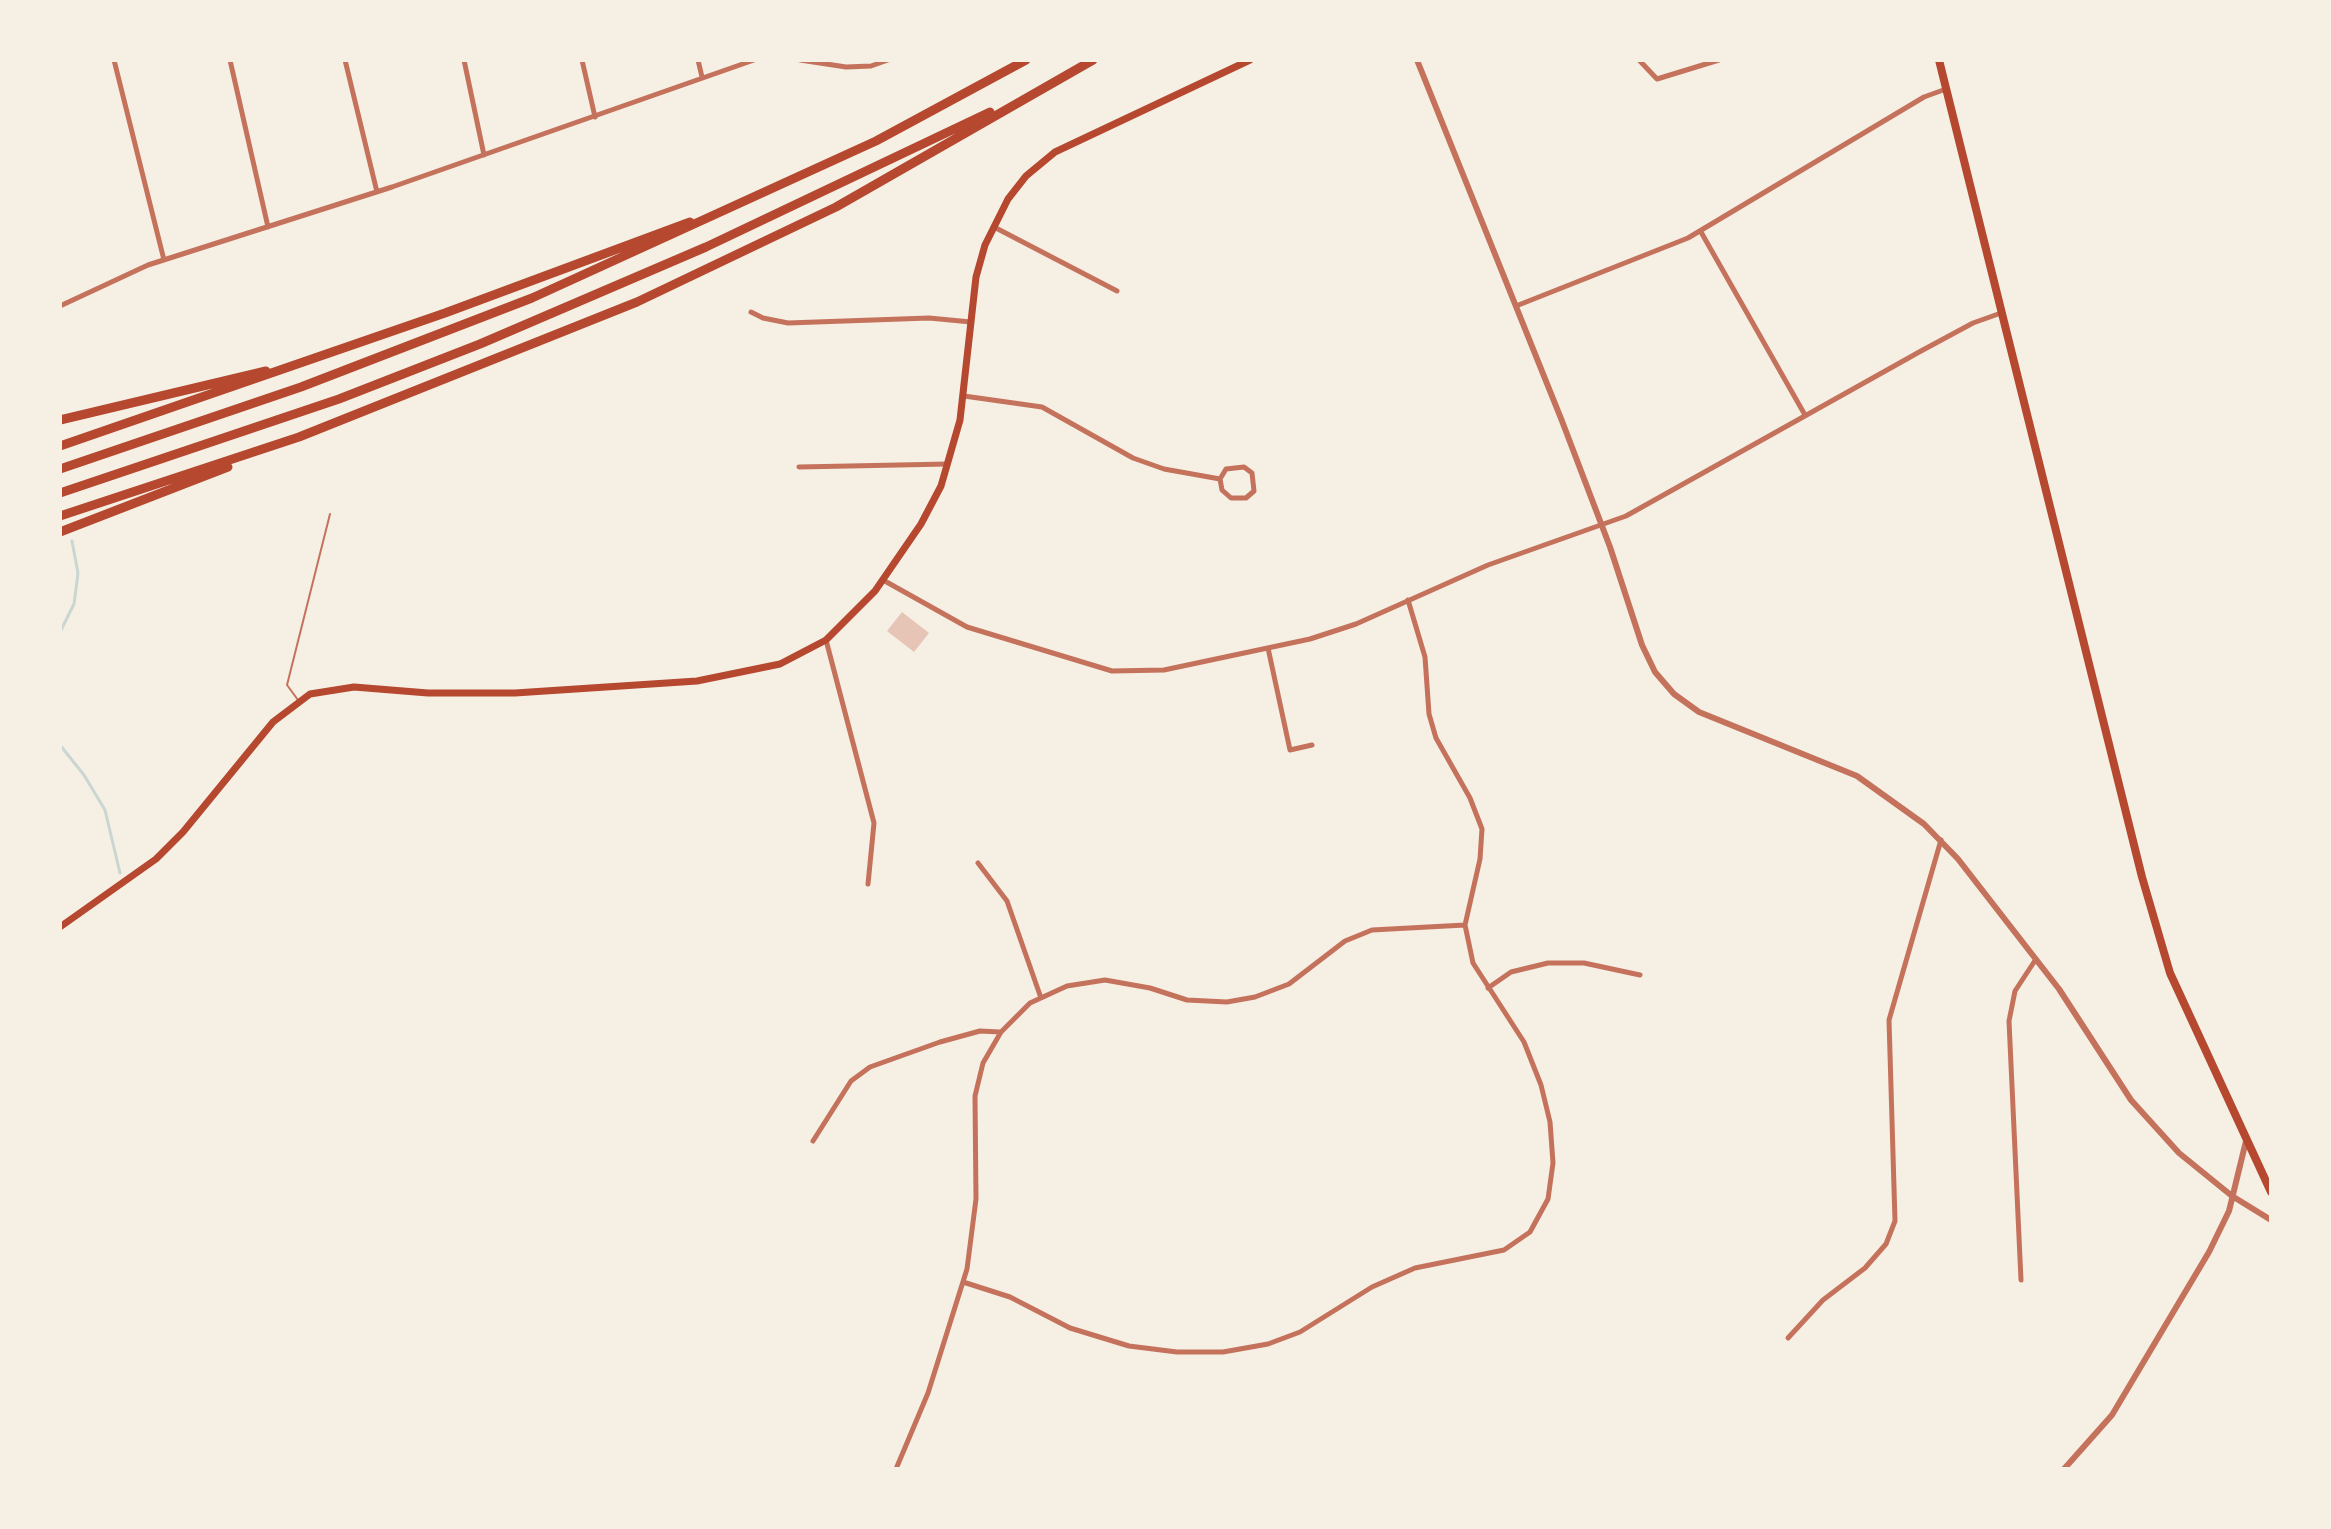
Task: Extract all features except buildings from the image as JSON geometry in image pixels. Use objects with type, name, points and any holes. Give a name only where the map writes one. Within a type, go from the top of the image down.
[{"type":"highway","points":[[60,469],[216,417],[420,342],[574,280],[876,141],[1026,60]]},
{"type":"highway","points":[[60,532],[546,341],[734,257],[836,207],[1093,60]]},
{"type":"highway","points":[[60,493],[339,399],[602,293],[740,232],[1093,60]]},
{"type":"highway","points":[[60,446],[286,369],[763,195]]},
{"type":"highway","points":[[60,420],[133,405],[249,373],[286,369]]},
{"type":"highway","points":[[60,516],[299,437]]},
{"type":"main road","points":[[60,927],[139,874],[172,844],[273,722],[310,694],[337,688],[482,694],[697,681],[780,664],[826,640],[854,616],[883,580],[932,508],[948,464],[964,396],[976,277],[993,226],[1016,188],[1055,152],[1250,60]]},
{"type":"main road","points":[[1939,60],[2146,891],[2170,973],[2271,1192]]},
{"type":"street","points":[[114,60],[164,260]]},
{"type":"street","points":[[230,60],[268,227]]},
{"type":"street","points":[[345,60],[377,192]]},
{"type":"street","points":[[464,60],[484,155]]},
{"type":"street","points":[[582,60],[595,117]]},
{"type":"street","points":[[698,60],[702,77]]},
{"type":"street","points":[[60,306],[164,260],[377,192],[754,60]]},
{"type":"street","points":[[800,60],[846,67],[871,66],[888,60]]},
{"type":"street","points":[[1417,60],[1602,525],[1642,645],[1655,672],[1674,694],[1713,719],[1857,776],[1906,808],[1941,840],[2036,959],[2131,1100],[2179,1153],[2232,1196],[2271,1220]]},
{"type":"street","points":[[1639,60],[1657,79],[1719,60]]},
{"type":"street","points":[[1516,306],[1651,255],[1701,232],[1924,97],[1946,89]]},
{"type":"street","points":[[993,226],[1117,291]]},
{"type":"street","points":[[1701,232],[1805,415]]},
{"type":"street","points":[[751,312],[788,323],[929,318],[971,322]]},
{"type":"street","points":[[883,580],[967,627],[1100,668],[1126,672],[1164,670],[1336,632],[1488,565],[1626,516],[1973,323],[2001,313]]},
{"type":"street","points":[[964,396],[1042,407],[1147,464],[1220,479]]},
{"type":"street","points":[[799,467],[948,464]]},
{"type":"street","points":[[1244,467],[1252,473],[1254,491],[1246,498],[1231,498],[1222,490],[1220,479],[1226,469],[1244,467]]},
{"type":"street","points":[[963,1282],[1010,1297],[1070,1328],[1129,1346],[1177,1352],[1223,1352],[1268,1344],[1300,1332],[1372,1287],[1415,1268],[1504,1250],[1530,1232],[1548,1199],[1553,1163],[1550,1122],[1541,1085],[1524,1042],[1473,963],[1465,925],[1480,859],[1482,829],[1470,798],[1436,738],[1429,714],[1425,657],[1408,600]]},
{"type":"street","points":[[826,640],[874,823],[868,884]]},
{"type":"street","points":[[1268,648],[1290,750],[1312,745]]},
{"type":"street","points":[[1788,1338],[1823,1300],[1865,1268],[1886,1244],[1895,1221],[1889,1020],[1941,840]]},
{"type":"street","points":[[978,863],[1007,901],[1041,998]]},
{"type":"street","points":[[896,1469],[928,1393],[963,1282],[976,1199],[975,1096],[983,1063],[1001,1032],[1030,1003],[1067,986],[1105,980],[1150,988],[1187,1000],[1227,1002],[1255,997],[1289,984],[1345,941],[1372,930],[1465,925]]},
{"type":"street","points":[[2021,1280],[2009,1021],[2015,991],[2036,959]]},
{"type":"street","points":[[1488,988],[1511,972],[1548,963],[1584,963],[1640,975]]},
{"type":"street","points":[[813,1141],[851,1081],[870,1067],[980,1031],[1001,1032]]},
{"type":"street","points":[[2064,1469],[2112,1415],[2209,1252],[2232,1196],[2246,1140]]},
{"type":"lane","points":[[299,701],[287,685],[330,514]]},
{"type":"waterway","points":[[60,632],[74,604],[76,589],[78,573],[72,541]]},
{"type":"waterway","points":[[60,745],[84,775],[105,810],[120,873]]}]
